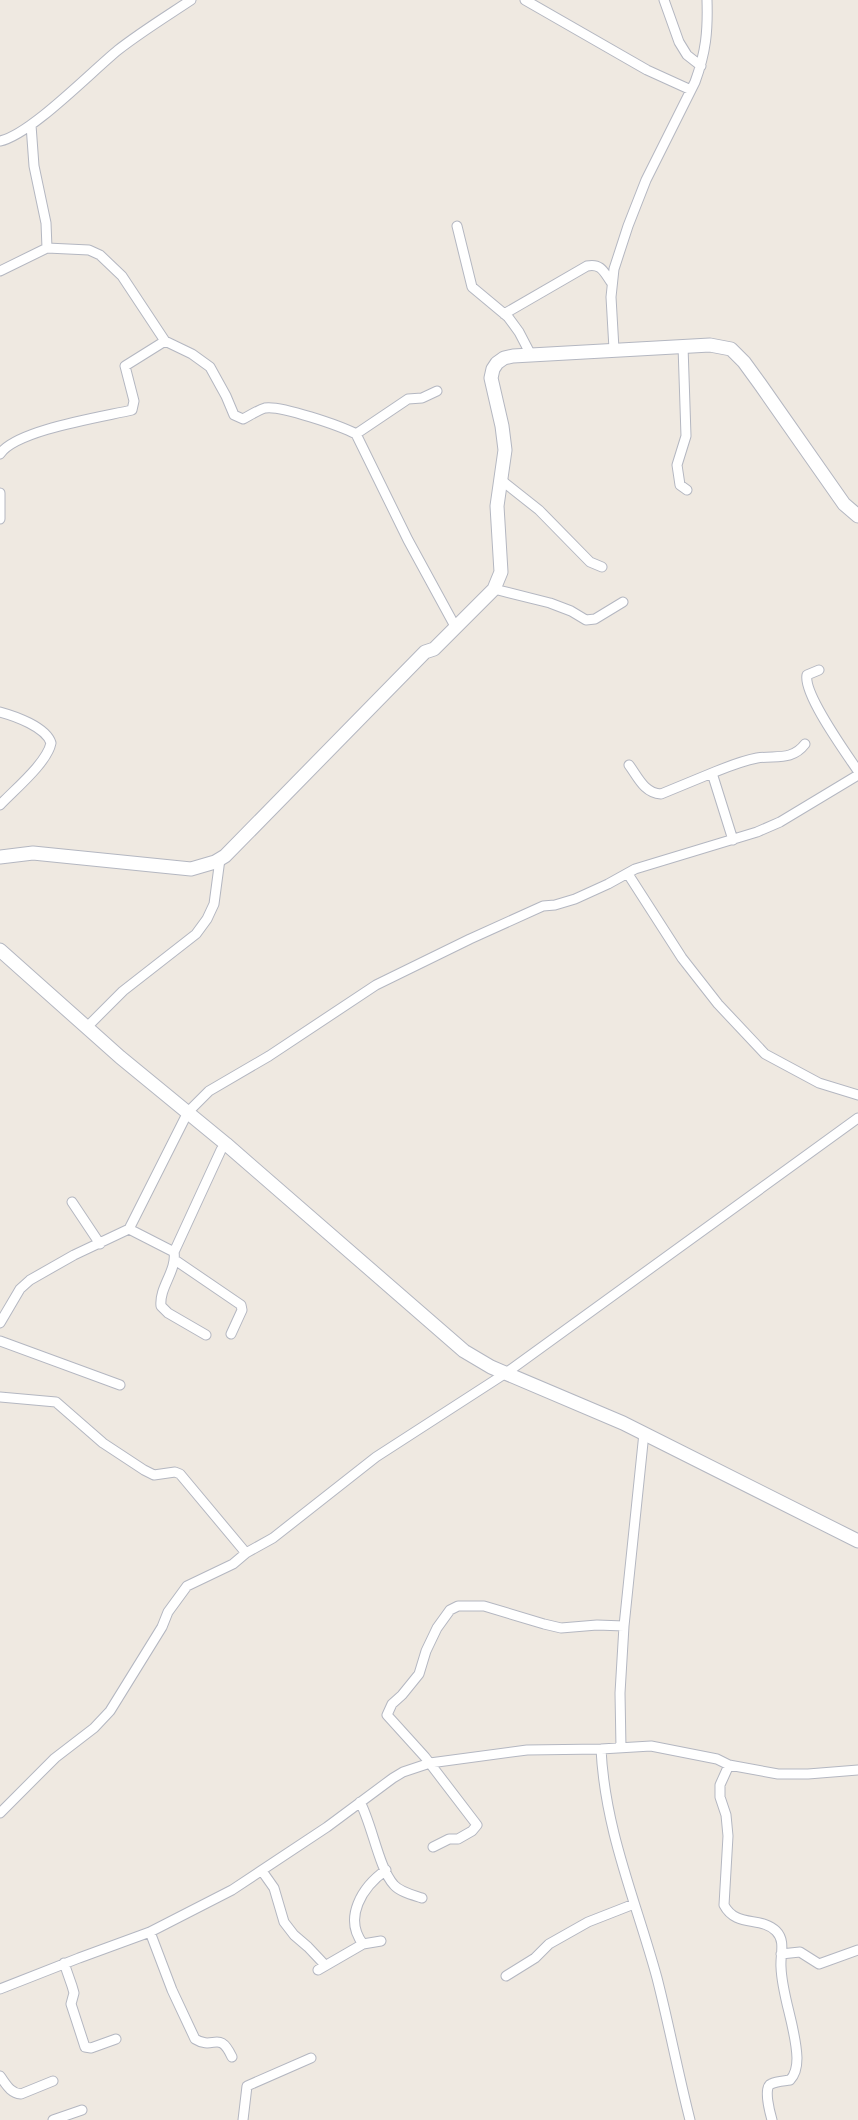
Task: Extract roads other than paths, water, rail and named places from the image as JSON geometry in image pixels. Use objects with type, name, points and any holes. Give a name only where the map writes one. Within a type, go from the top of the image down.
[{"type":"street","points":[[0,141],[7,140],[31,125],[119,50],[191,0]]},
{"type":"street","points":[[525,0],[647,70],[691,90]]},
{"type":"street","points":[[664,0],[678,42],[687,55],[701,66]]},
{"type":"street","points":[[614,349],[611,282],[628,226],[646,180],[691,90],[701,66],[708,34],[707,0]]},
{"type":"street","points":[[31,125],[34,166],[46,223],[47,248]]},
{"type":"street","points":[[457,226],[469,281],[472,287],[504,314],[519,332],[530,355]]},
{"type":"street","points":[[0,271],[47,248],[89,250],[100,255],[122,276],[166,341],[192,354],[210,367],[234,415],[239,419],[243,419],[265,408],[276,409],[341,426],[356,434],[408,540],[456,628]]},
{"type":"street","points":[[504,314],[586,266],[594,264],[600,266],[611,282]]},
{"type":"street","points":[[0,454],[3,449],[15,442],[47,430],[132,410],[134,401],[125,366],[166,341]]},
{"type":"street","points":[[683,346],[686,436],[677,472],[680,485],[687,490]]},
{"type":"street","points":[[0,857],[33,854],[191,869],[204,867],[220,859],[425,652],[434,649],[456,628],[494,588],[501,572],[497,506],[505,450],[502,426],[491,378],[493,369],[504,358],[614,349],[683,346],[717,346],[731,349],[736,353],[760,384],[844,504],[858,516]]},
{"type":"street","points":[[356,434],[408,399],[422,398],[437,391]]},
{"type":"street","points":[[501,480],[539,510],[590,562],[602,567]]},
{"type":"street","points":[[0,493],[0,519]]},
{"type":"street","points":[[494,588],[550,603],[571,611],[586,620],[596,619],[623,602]]},
{"type":"street","points":[[819,670],[807,675],[806,682],[820,711],[858,771]]},
{"type":"street","points":[[0,712],[28,722],[44,734],[51,743],[50,749],[43,759],[0,805]]},
{"type":"street","points":[[629,765],[650,792],[661,794],[712,773],[757,758],[789,756],[800,752],[806,744]]},
{"type":"street","points":[[712,773],[733,840]]},
{"type":"street","points":[[0,1323],[20,1289],[30,1280],[74,1255],[129,1229],[188,1112],[209,1091],[270,1056],[376,985],[470,939],[543,906],[555,905],[575,899],[628,874],[635,869],[733,840],[780,822],[858,775]]},
{"type":"street","points":[[87,1027],[123,991],[196,934],[207,919],[214,904],[220,859]]},
{"type":"street","points":[[628,874],[687,964],[718,1004],[765,1054],[819,1083],[858,1096]]},
{"type":"street","points":[[0,950],[87,1027],[226,1144],[346,1250],[464,1350],[491,1367],[644,1433],[858,1541]]},
{"type":"street","points":[[0,1812],[55,1758],[94,1728],[110,1711],[142,1663],[162,1627],[168,1612],[184,1590],[233,1564],[246,1553],[272,1538],[337,1486],[393,1445],[506,1373],[858,1118]]},
{"type":"street","points":[[206,1335],[168,1313],[161,1306],[160,1298],[193,1207],[221,1150],[226,1144]]},
{"type":"street","points":[[72,1202],[100,1244]]},
{"type":"street","points":[[129,1229],[175,1256],[241,1306],[242,1310],[231,1334]]},
{"type":"street","points":[[0,1341],[120,1385]]},
{"type":"street","points":[[0,1397],[56,1402],[103,1442],[154,1476],[175,1472],[180,1474],[246,1553]]},
{"type":"street","points":[[621,1748],[620,1694],[624,1626],[644,1433]]},
{"type":"street","points":[[433,1847],[449,1839],[458,1839],[472,1831],[477,1825],[430,1764],[387,1715],[392,1704],[415,1680],[430,1641],[450,1610],[458,1606],[484,1606],[562,1628],[597,1624],[624,1626]]},
{"type":"street","points":[[0,1989],[64,1963],[150,1932],[232,1890],[262,1871],[403,1772],[430,1764],[527,1750],[601,1750],[651,1746],[717,1759],[729,1765],[778,1774],[808,1774],[858,1770]]},
{"type":"street","points":[[601,1750],[602,1773],[613,1835],[657,1978],[690,2120]]},
{"type":"street","points":[[729,1765],[720,1785],[720,1797],[726,1815],[728,1836],[724,1904],[728,1913],[736,1918],[765,1925],[776,1931],[781,1938],[781,1967],[797,2056],[797,2066],[794,2076],[790,2080],[770,2084],[768,2087],[767,2094],[772,2120]]},
{"type":"street","points":[[360,1802],[368,1817],[386,1870],[398,1888],[422,1898]]},
{"type":"street","points":[[363,1944],[356,1934],[356,1909],[370,1883],[386,1870]]},
{"type":"street","points":[[262,1871],[274,1888],[284,1922],[294,1935],[308,1947],[321,1968],[363,1944],[381,1941]]},
{"type":"street","points":[[506,1976],[535,1958],[555,1940],[588,1922],[634,1904]]},
{"type":"street","points":[[150,1932],[172,1990],[195,2039],[201,2043],[220,2041],[226,2045],[232,2057]]},
{"type":"street","points":[[781,1954],[800,1952],[820,1964],[858,1950]]},
{"type":"street","points":[[64,1963],[74,1993],[71,2004],[85,2047],[91,2048],[116,2039]]},
{"type":"street","points":[[243,2120],[247,2086],[311,2058]]},
{"type":"street","points":[[0,2076],[12,2092],[16,2094],[21,2094],[53,2081]]},
{"type":"street","points":[[53,2120],[82,2110]]}]
